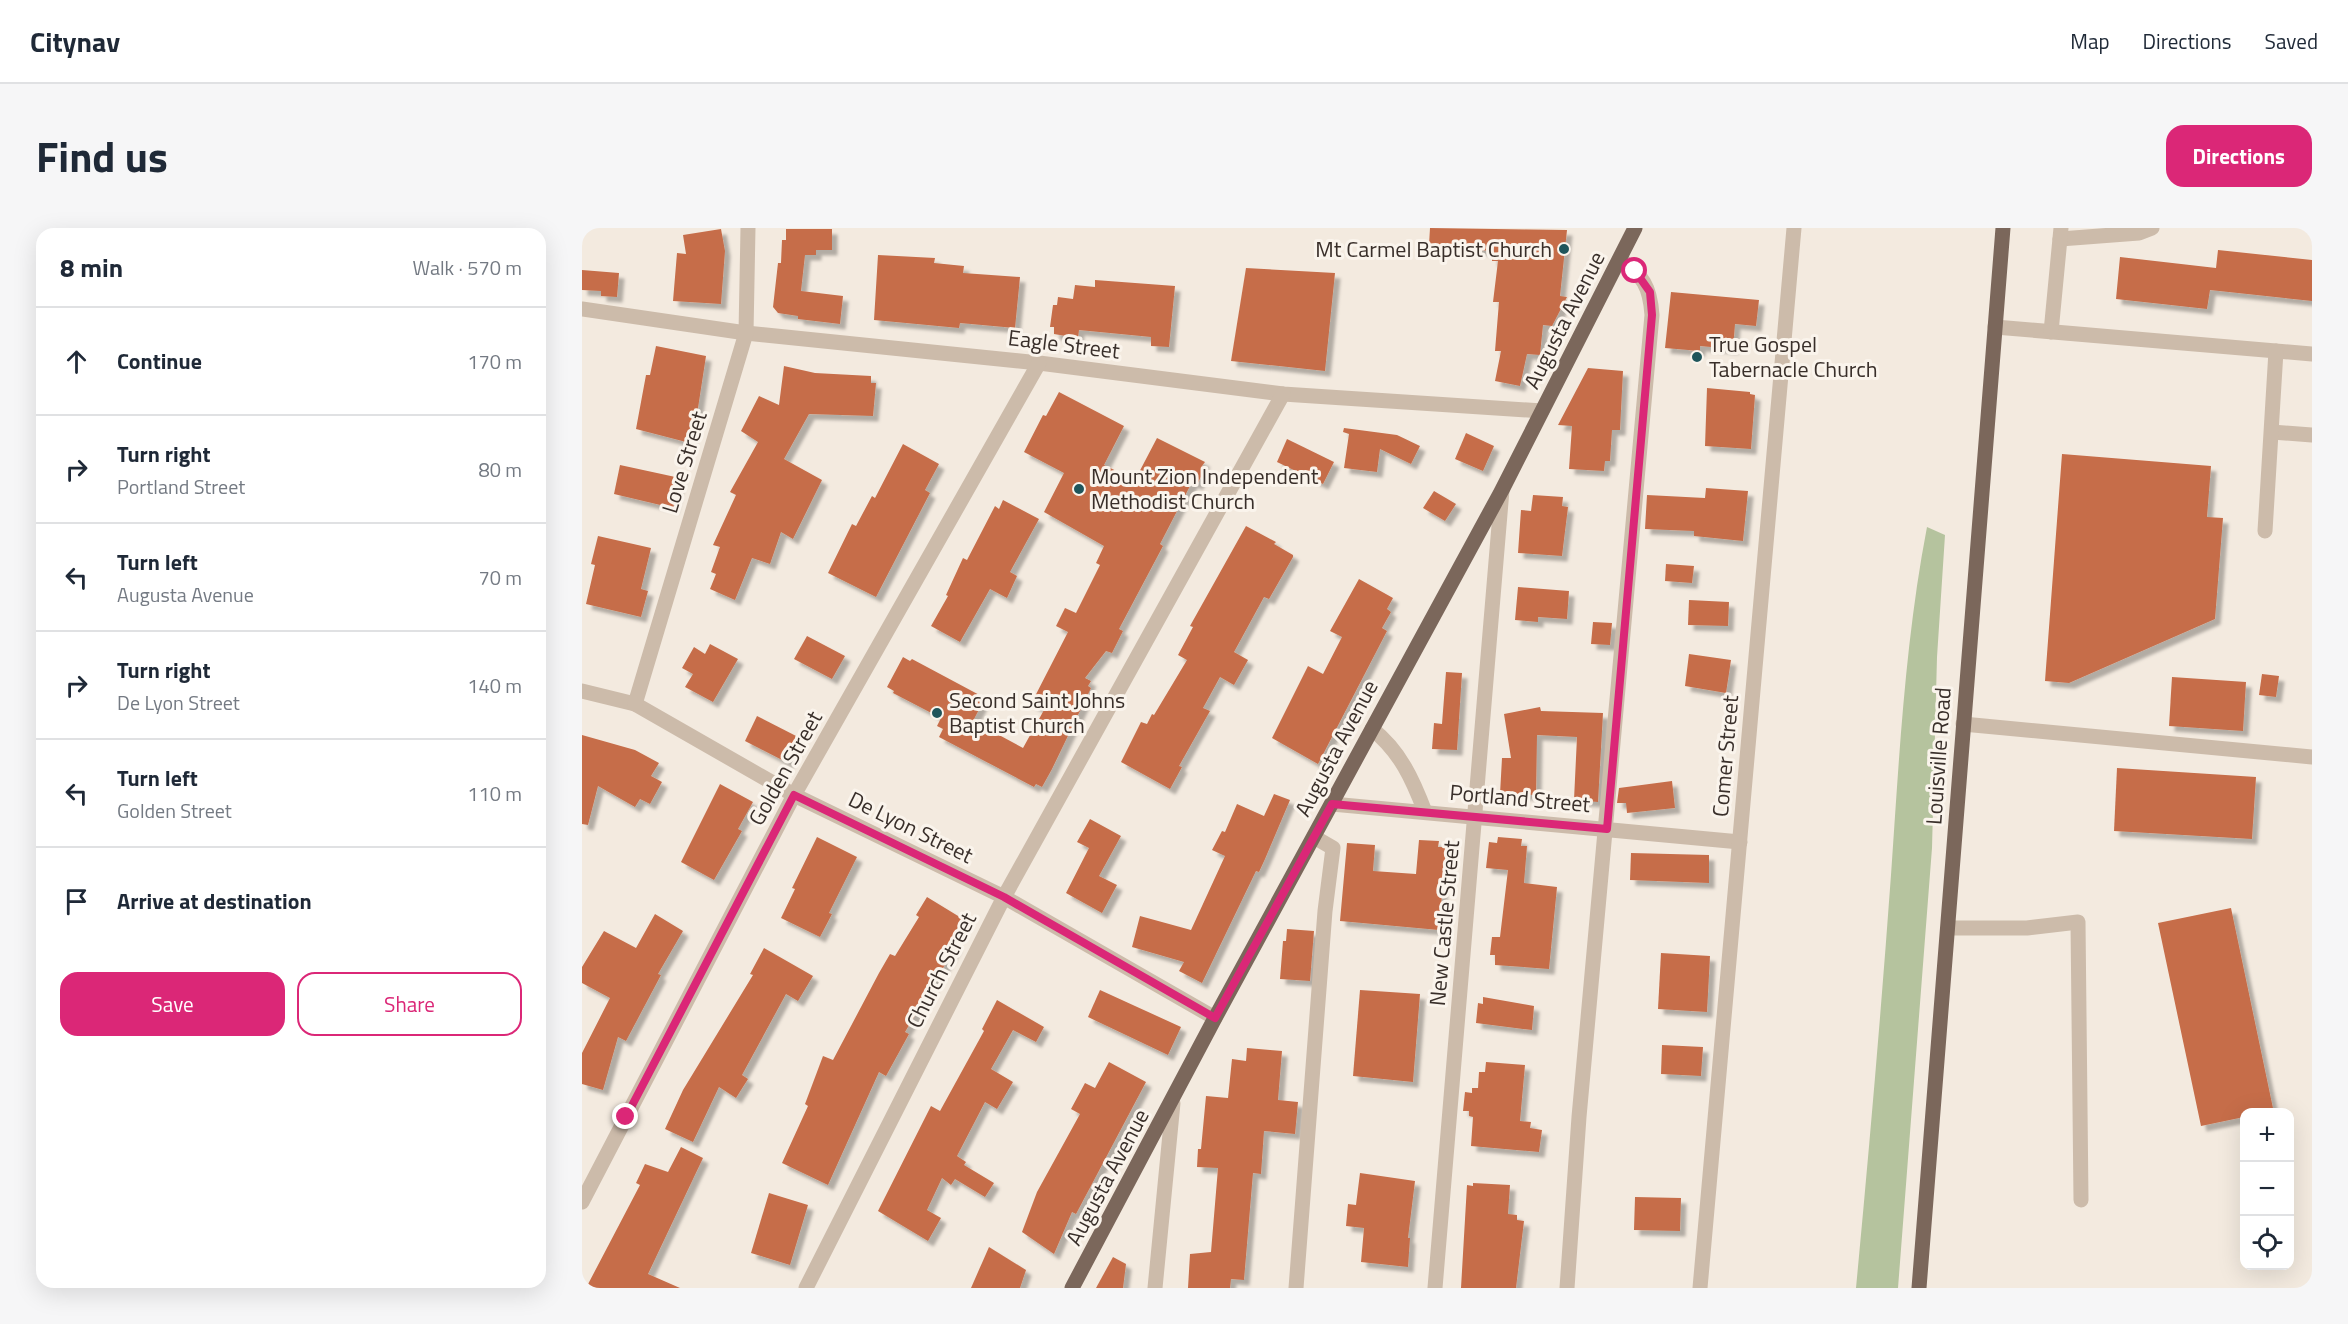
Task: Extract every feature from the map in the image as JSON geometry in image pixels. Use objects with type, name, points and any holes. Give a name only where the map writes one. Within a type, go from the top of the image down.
[{"type":"main road","name":"Augusta Avenue","points":[[1072,1288],[1173,1103],[1215,1018],[1502,490],[1635,228]]},
{"type":"main road","name":"Louisville Road","points":[[1919,1288],[2003,228]]},
{"type":"street","name":"Love Street","points":[[635,704],[746,333],[748,228]]},
{"type":"street","name":"Comer Street","points":[[1700,1288],[1794,228]]},
{"type":"street","points":[[2051,332],[2061,233],[2139,233],[2152,228]]},
{"type":"street","points":[[1567,1288],[1580,1105],[1602,859],[1607,829],[1652,315],[1650,292],[1635,271],[1620,259]]},
{"type":"street","name":"Eagle Street","points":[[582,309],[746,333],[1040,363],[1283,394],[1542,411]]},
{"type":"street","points":[[1995,327],[2312,354]]},
{"type":"street","points":[[2265,531],[2276,351]]},
{"type":"street","name":"Golden Street","points":[[582,1202],[794,795],[1040,363]]},
{"type":"street","name":"Church Street","points":[[806,1288],[1004,897],[1283,394]]},
{"type":"street","points":[[2272,432],[2312,435]]},
{"type":"street","name":"New Castle Street","points":[[1435,1288],[1502,490]]},
{"type":"street","name":"De Lyon Street","points":[[582,692],[635,704],[794,795],[1004,897],[1215,1018]]},
{"type":"street","points":[[1964,724],[2312,757]]},
{"type":"street","points":[[1372,729],[1384,738],[1410,772],[1425,812]]},
{"type":"street","name":"Portland Street","points":[[1332,804],[1740,842]]},
{"type":"street","points":[[1296,1288],[1325,911],[1333,848],[1314,837]]},
{"type":"street","points":[[1948,928],[2027,928],[2078,922],[2081,1200]]},
{"type":"street","points":[[1155,1288],[1173,1103]]},
{"type":"green space","points":[[1927,527],[1945,535],[1937,657],[1932,848],[1898,1288],[1856,1288],[1879,1030],[1904,701],[1913,613]]},
{"type":"building","points":[[1430,228],[1567,230],[1560,296],[1567,297],[1552,326],[1543,325],[1540,355],[1527,354],[1520,386],[1495,381],[1501,351],[1495,351],[1499,302],[1493,302],[1498,261],[1492,261],[1492,251],[1429,245]]},
{"type":"building","points":[[721,229],[725,251],[721,304],[673,301],[677,253],[686,254],[683,235]]},
{"type":"building","points":[[786,229],[832,229],[832,250],[816,250],[816,255],[805,255],[801,291],[843,296],[840,324],[798,319],[798,316],[778,313],[773,307],[778,263],[781,263],[782,240],[786,240]]},
{"type":"building","points":[[2218,250],[2312,260],[2312,301],[2210,290],[2207,309],[2116,299],[2120,257],[2216,268]]},
{"type":"building","points":[[878,255],[935,258],[934,263],[964,266],[963,273],[1020,277],[1015,328],[960,323],[959,328],[874,320]]},
{"type":"building","points":[[1246,268],[1335,273],[1325,371],[1231,361]]},
{"type":"building","points":[[582,270],[619,273],[617,297],[601,296],[601,291],[582,290]]},
{"type":"building","points":[[1095,280],[1175,286],[1169,347],[1151,346],[1151,337],[1079,330],[1078,338],[1054,334],[1054,327],[1050,327],[1053,305],[1057,305],[1058,297],[1073,299],[1075,285],[1095,287]]},
{"type":"building","points":[[1671,292],[1759,300],[1756,326],[1735,324],[1733,349],[1700,346],[1700,351],[1665,348]]},
{"type":"building","points":[[656,346],[706,356],[690,443],[636,429],[646,375],[650,375]]},
{"type":"building","points":[[784,366],[815,373],[871,376],[871,383],[876,383],[873,416],[809,414],[784,459],[822,480],[793,539],[781,532],[770,564],[752,558],[735,600],[710,589],[716,574],[711,572],[720,547],[713,545],[736,495],[730,492],[758,442],[741,431],[759,396],[779,405]]},
{"type":"building","points":[[1588,368],[1623,371],[1620,430],[1612,430],[1610,461],[1605,461],[1604,471],[1569,469],[1572,426],[1558,425]]},
{"type":"building","points":[[1707,388],[1750,392],[1755,395],[1751,449],[1705,446]]},
{"type":"building","points":[[1059,392],[1124,426],[1104,465],[1135,480],[1157,438],[1205,462],[1202,466],[1205,468],[1197,485],[1193,482],[1190,486],[1160,544],[1163,546],[1119,629],[1123,631],[1112,653],[1106,651],[1085,678],[1091,681],[1088,686],[1091,688],[1052,769],[1042,787],[1036,784],[1034,787],[939,737],[943,729],[937,726],[941,718],[893,693],[894,691],[887,687],[903,657],[910,661],[912,659],[985,698],[973,721],[1023,748],[1044,710],[1031,704],[1068,632],[1056,626],[1065,608],[1076,613],[1100,565],[1096,563],[1104,546],[1044,512],[1064,473],[1024,452],[1043,415],[1046,416]]},
{"type":"building","points":[[1344,428],[1397,435],[1420,446],[1411,464],[1380,449],[1377,472],[1344,468],[1349,434],[1343,432]]},
{"type":"building","points":[[1466,433],[1494,446],[1483,471],[1455,459]]},
{"type":"building","points":[[1287,439],[1334,462],[1323,484],[1277,462]]},
{"type":"building","points":[[903,444],[939,464],[925,490],[930,493],[876,597],[828,573],[852,524],[856,526],[872,496],[875,498]]},
{"type":"building","points":[[2062,454],[2211,466],[2207,517],[2223,518],[2215,619],[2069,683],[2045,681]]},
{"type":"building","points":[[620,465],[680,478],[673,508],[614,494]]},
{"type":"building","points":[[1706,488],[1748,491],[1743,541],[1694,536],[1694,531],[1645,529],[1647,495],[1705,498]]},
{"type":"building","points":[[1434,491],[1456,504],[1445,521],[1423,508]]},
{"type":"building","points":[[1533,495],[1563,497],[1562,506],[1568,507],[1562,556],[1518,553],[1521,510],[1531,511]]},
{"type":"building","points":[[1003,500],[1039,519],[1010,572],[1017,576],[1007,598],[990,589],[960,642],[931,626],[948,596],[946,595],[963,558],[967,560],[995,506],[999,509]]},
{"type":"building","points":[[1246,526],[1276,542],[1274,544],[1293,557],[1269,599],[1264,597],[1234,652],[1248,660],[1234,685],[1220,677],[1203,708],[1210,711],[1179,766],[1182,767],[1170,789],[1121,762],[1141,722],[1147,724],[1152,714],[1154,715],[1187,660],[1178,655],[1193,627],[1190,626]]},
{"type":"building","points":[[598,536],[651,548],[641,589],[648,591],[641,617],[586,604],[595,565],[591,564]]},
{"type":"building","points":[[1666,564],[1694,566],[1692,583],[1665,581]]},
{"type":"building","points":[[1359,579],[1393,598],[1387,609],[1391,612],[1382,628],[1387,631],[1318,764],[1272,738],[1308,666],[1323,674],[1342,637],[1330,631]]},
{"type":"building","points":[[1518,587],[1569,591],[1567,619],[1538,617],[1538,622],[1515,620]]},
{"type":"building","points":[[1689,600],[1729,602],[1728,626],[1688,625]]},
{"type":"building","points":[[1593,622],[1612,623],[1610,645],[1591,644]]},
{"type":"building","points":[[807,636],[845,656],[832,679],[794,659]]},
{"type":"building","points":[[710,644],[738,659],[713,702],[685,687],[693,674],[682,668],[694,647],[705,654]]},
{"type":"building","points":[[1689,654],[1731,660],[1726,693],[1685,686]]},
{"type":"building","points":[[1446,672],[1462,673],[1457,750],[1432,749],[1434,723],[1442,724]]},
{"type":"building","points":[[2262,674],[2279,676],[2276,697],[2259,695]]},
{"type":"building","points":[[2172,677],[2246,682],[2243,731],[2169,726]]},
{"type":"building","points":[[1540,707],[1541,711],[1603,713],[1598,802],[1574,800],[1577,737],[1537,735],[1536,795],[1500,794],[1502,758],[1511,758],[1504,714]]},
{"type":"building","points":[[757,716],[800,738],[788,763],[745,741]]},
{"type":"building","points":[[582,735],[635,750],[659,763],[651,776],[662,782],[650,804],[640,799],[635,807],[598,786],[588,825],[582,824]]},
{"type":"building","points":[[2117,768],[2256,777],[2252,839],[2114,831]]},
{"type":"building","points":[[1672,781],[1675,808],[1627,813],[1626,803],[1617,803],[1619,788]]},
{"type":"building","points":[[720,784],[753,802],[738,829],[742,831],[714,880],[681,862]]},
{"type":"building","points":[[1274,794],[1290,800],[1259,872],[1256,871],[1202,983],[1179,971],[1184,962],[1132,947],[1140,916],[1191,930],[1225,856],[1212,850],[1222,831],[1225,832],[1237,804],[1264,816]]},
{"type":"building","points":[[1090,819],[1121,836],[1099,876],[1117,885],[1102,913],[1066,893],[1089,848],[1077,842]]},
{"type":"building","points":[[817,837],[857,857],[829,913],[832,914],[820,937],[781,918],[795,889],[792,888]]},
{"type":"building","points":[[1498,837],[1522,839],[1521,846],[1527,846],[1524,883],[1557,887],[1549,969],[1495,965],[1495,955],[1490,955],[1492,937],[1500,937],[1508,870],[1486,868],[1489,842],[1497,843]]},
{"type":"building","points":[[1419,840],[1439,841],[1438,847],[1446,847],[1439,930],[1340,921],[1347,843],[1375,845],[1373,871],[1416,874]]},
{"type":"building","points":[[1631,853],[1709,855],[1709,883],[1630,880]]},
{"type":"building","points":[[927,897],[963,919],[949,942],[956,946],[905,1032],[909,1034],[886,1076],[879,1072],[828,1185],[782,1163],[808,1106],[805,1104],[823,1056],[833,1060],[879,973],[890,954],[895,956],[919,917],[916,915]]},
{"type":"building","points":[[2231,908],[2273,1108],[2240,1108],[2240,1118],[2201,1126],[2158,923]]},
{"type":"building","points":[[655,914],[683,931],[658,974],[661,975],[626,1041],[618,1037],[603,1090],[582,1084],[582,1053],[610,998],[582,983],[582,967],[604,931],[636,948]]},
{"type":"building","points":[[1287,929],[1314,931],[1310,981],[1280,979],[1283,941],[1286,941]]},
{"type":"building","points":[[764,948],[813,976],[798,1001],[786,994],[742,1075],[748,1079],[736,1098],[719,1087],[693,1142],[665,1129],[683,1090],[753,975],[750,974]]},
{"type":"building","points":[[1661,953],[1710,956],[1707,1012],[1658,1009]]},
{"type":"building","points":[[1100,990],[1181,1027],[1168,1055],[1088,1017]]},
{"type":"building","points":[[1360,990],[1420,994],[1413,1082],[1353,1076]]},
{"type":"building","points":[[1483,997],[1534,1006],[1532,1030],[1476,1023],[1478,1003],[1483,1004]]},
{"type":"building","points":[[997,1000],[1044,1027],[1036,1042],[1013,1030],[991,1069],[1013,1082],[997,1109],[985,1102],[957,1156],[966,1162],[964,1165],[994,1183],[985,1197],[955,1179],[951,1185],[942,1178],[927,1210],[941,1218],[928,1241],[878,1211],[931,1106],[940,1111],[984,1031],[982,1029]]},
{"type":"building","points":[[1662,1045],[1703,1047],[1701,1076],[1661,1074]]},
{"type":"building","points":[[1247,1048],[1282,1051],[1278,1100],[1298,1102],[1295,1134],[1264,1131],[1261,1174],[1253,1173],[1244,1280],[1231,1279],[1230,1288],[1188,1288],[1190,1254],[1211,1252],[1218,1168],[1197,1167],[1206,1096],[1228,1098],[1232,1059],[1246,1061]]},
{"type":"building","points":[[1109,1062],[1146,1082],[1076,1214],[1072,1212],[1054,1254],[1022,1232],[1037,1192],[1080,1114],[1071,1109],[1085,1083],[1095,1088]]},
{"type":"building","points":[[1486,1062],[1525,1065],[1520,1121],[1531,1122],[1530,1128],[1542,1130],[1539,1152],[1471,1146],[1473,1117],[1469,1116],[1469,1111],[1463,1111],[1465,1092],[1472,1093],[1472,1088],[1478,1088],[1479,1072],[1485,1072]]},
{"type":"building","points":[[681,1147],[703,1158],[648,1274],[680,1288],[586,1288],[640,1185],[636,1183],[645,1164],[668,1172]]},
{"type":"building","points":[[1360,1173],[1415,1181],[1408,1238],[1410,1238],[1408,1267],[1361,1262],[1364,1228],[1346,1226],[1348,1204],[1356,1205]]},
{"type":"building","points":[[1473,1183],[1510,1185],[1508,1214],[1517,1215],[1517,1220],[1524,1221],[1516,1288],[1461,1288],[1467,1185],[1473,1186]]},
{"type":"building","points":[[769,1193],[808,1205],[790,1265],[751,1253]]},
{"type":"building","points":[[1635,1197],[1681,1198],[1680,1231],[1634,1230]]},
{"type":"building","points":[[989,1247],[1026,1270],[1020,1288],[971,1288]]},
{"type":"building","points":[[1113,1257],[1126,1264],[1123,1288],[1096,1288]]},
{"type":"place","name":"Mt Carmel Baptist Church","points":[[1564,249]]},
{"type":"place","name":"True Gospel Tabernacle Church","points":[[1697,357]]},
{"type":"place","name":"Mount Zion Independent Methodist Church","points":[[1079,489]]},
{"type":"place","name":"Second Saint Johns Baptist Church","points":[[937,713]]},
{"type":"route","points":[[626,1117],[794,795],[1004,897],[1215,1018],[1332,804],[1607,829],[1652,315],[1650,292],[1635,271]]}]
